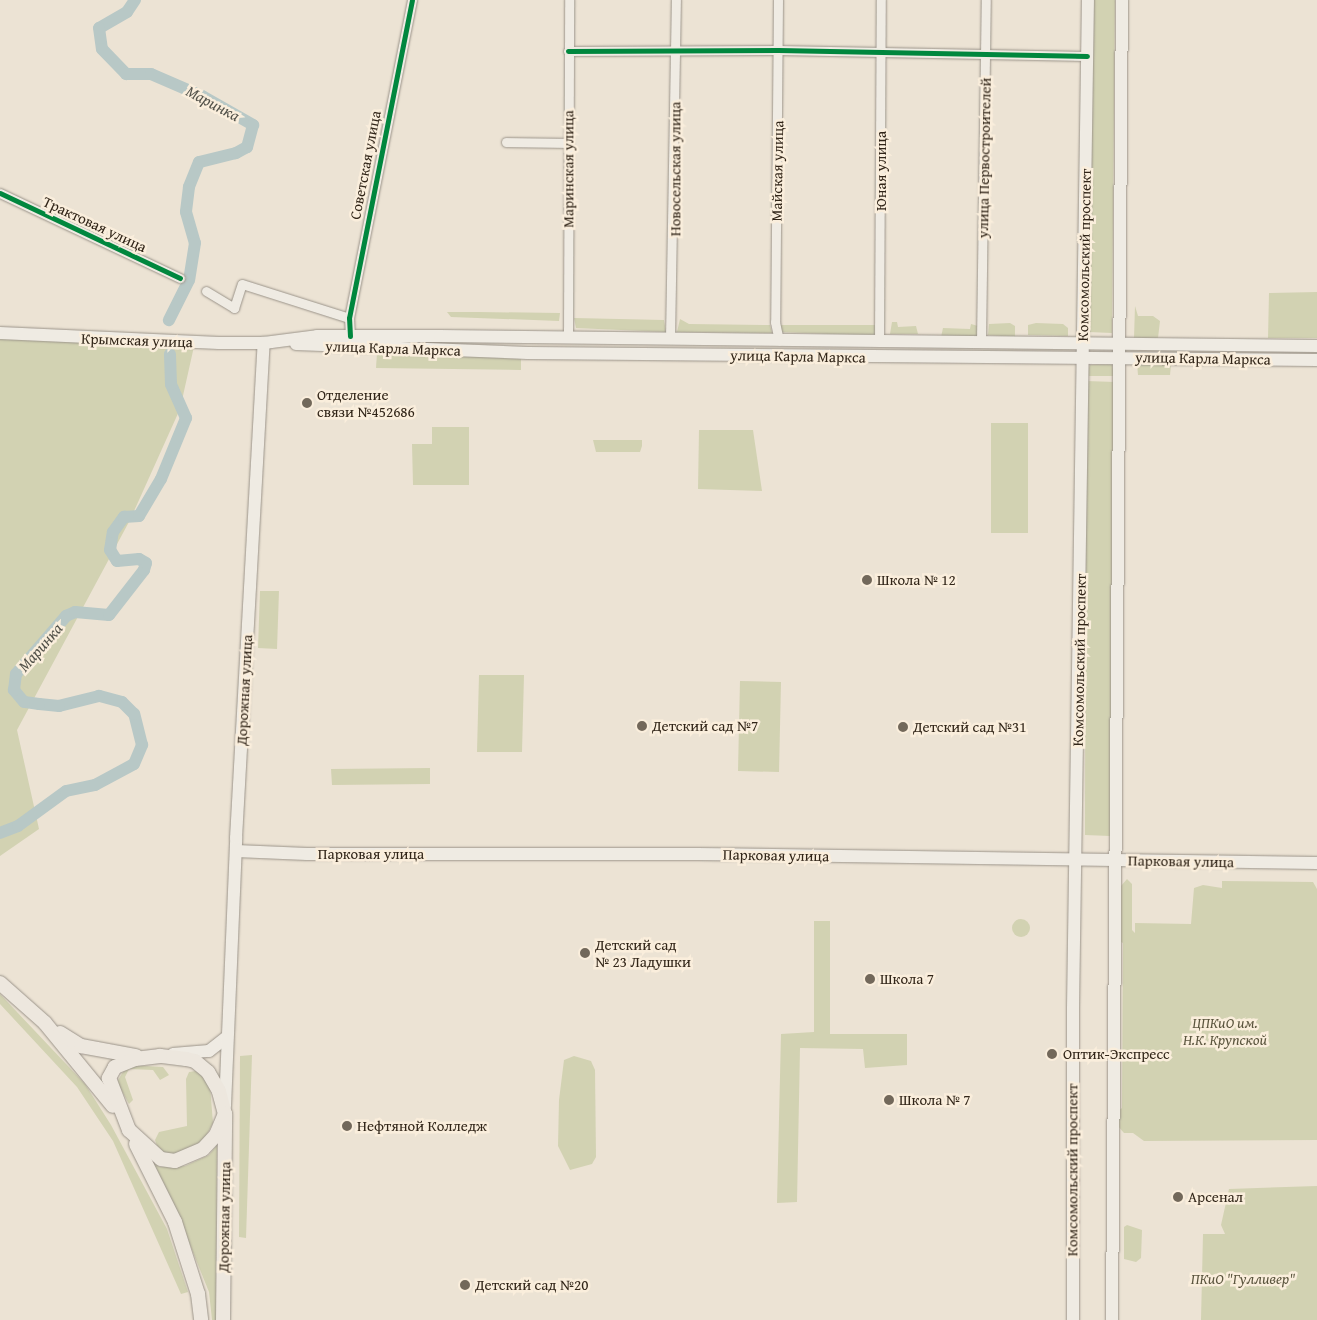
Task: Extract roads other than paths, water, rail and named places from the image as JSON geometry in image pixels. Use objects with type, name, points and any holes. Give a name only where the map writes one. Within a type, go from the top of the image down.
[{"type":"main road","name":"Комсомольский проспект","points":[[1072,1320],[1073,1018],[1077,858],[1088,0]]},
{"type":"main road","points":[[1112,1320],[1117,860],[1122,0]]},
{"type":"main road","name":"Крымская улица","points":[[0,333],[175,342],[268,342]]},
{"type":"main road","name":"улица Карла Маркса","points":[[268,342],[316,336],[350,336],[1317,346]]},
{"type":"main road","points":[[614,338],[614,354]]},
{"type":"main road","name":"улица Карла Маркса","points":[[268,342],[376,348],[614,354],[1120,356],[1317,360]]},
{"type":"main road","name":"Дорожная улица","points":[[223,1320],[225,1111],[236,850],[268,342]]},
{"type":"main road","name":"Парковая улица","points":[[236,850],[307,854],[1077,858],[1317,863]]},
{"type":"main road","points":[[0,982],[45,1023],[81,1046],[107,1053],[153,1056],[186,1059],[203,1067],[213,1081],[225,1111],[210,1143],[193,1155],[175,1161],[155,1156],[128,1127],[109,1078],[115,1067],[153,1056],[209,1051],[228,1037]]},
{"type":"main road","name":"Дорожная улица","points":[[45,1023],[128,1127],[175,1222],[198,1294],[202,1320]]},
{"type":"street","name":"Советская улица","points":[[350,336],[348,318],[412,0]]},
{"type":"street","name":"Маринская улица","points":[[568,338],[567,143],[569,0]]},
{"type":"street","name":"Новосельская улица","points":[[670,338],[676,0]]},
{"type":"street","name":"Майская улица","points":[[778,0],[775,322],[778,341]]},
{"type":"street","name":"Юная улица","points":[[879,342],[881,0]]},
{"type":"street","name":"улица Первостроителей","points":[[982,342],[981,255],[986,0]]},
{"type":"street","points":[[568,51],[676,53],[778,50],[1087,56]]},
{"type":"street","points":[[506,142],[567,143]]},
{"type":"street","name":"Трактовая улица","points":[[0,193],[180,278]]},
{"type":"street","points":[[206,291],[234,308],[242,284],[348,318]]},
{"type":"waterway","name":"Маринка","points":[[135,0],[127,12],[99,28],[102,49],[126,74],[151,74],[202,96],[253,125],[247,147],[236,153],[199,162],[189,187],[186,212],[195,243],[189,280],[169,320]]},
{"type":"waterway","name":"Маринка","points":[[0,833],[18,826],[66,791],[95,785],[134,764],[142,745],[134,714],[122,702],[99,696],[59,706],[39,704],[24,702],[14,690],[16,674],[66,616],[75,612],[109,615],[144,570],[146,563],[139,559],[117,561],[110,550],[113,532],[124,517],[139,516],[161,479],[186,418],[171,384],[170,354]]},
{"type":"place","name":"Отделение связи №452686","points":[[307,403]]},
{"type":"place","name":"Школа № 12","points":[[867,580]]},
{"type":"place","name":"Детский сад №7","points":[[642,726]]},
{"type":"place","name":"Детский сад №31","points":[[903,727]]},
{"type":"place","name":"Детский сад № 23 Ладушки","points":[[585,953]]},
{"type":"place","name":"Школа 7","points":[[870,979]]},
{"type":"place","name":"Оптик-Экспресс","points":[[1052,1054]]},
{"type":"place","name":"Школа № 7","points":[[889,1100]]},
{"type":"place","name":"Нефтяной Колледж","points":[[347,1126]]},
{"type":"place","name":"Арсенал","points":[[1178,1197]]},
{"type":"place","name":"Детский сад №20","points":[[465,1285]]},
{"type":"park label","name":"ЦПКиО им. Н.К. Крупской","points":[[1225,1030]]},
{"type":"park label","name":"ПКиО \"Гулливер\"","points":[[1243,1279]]}]
